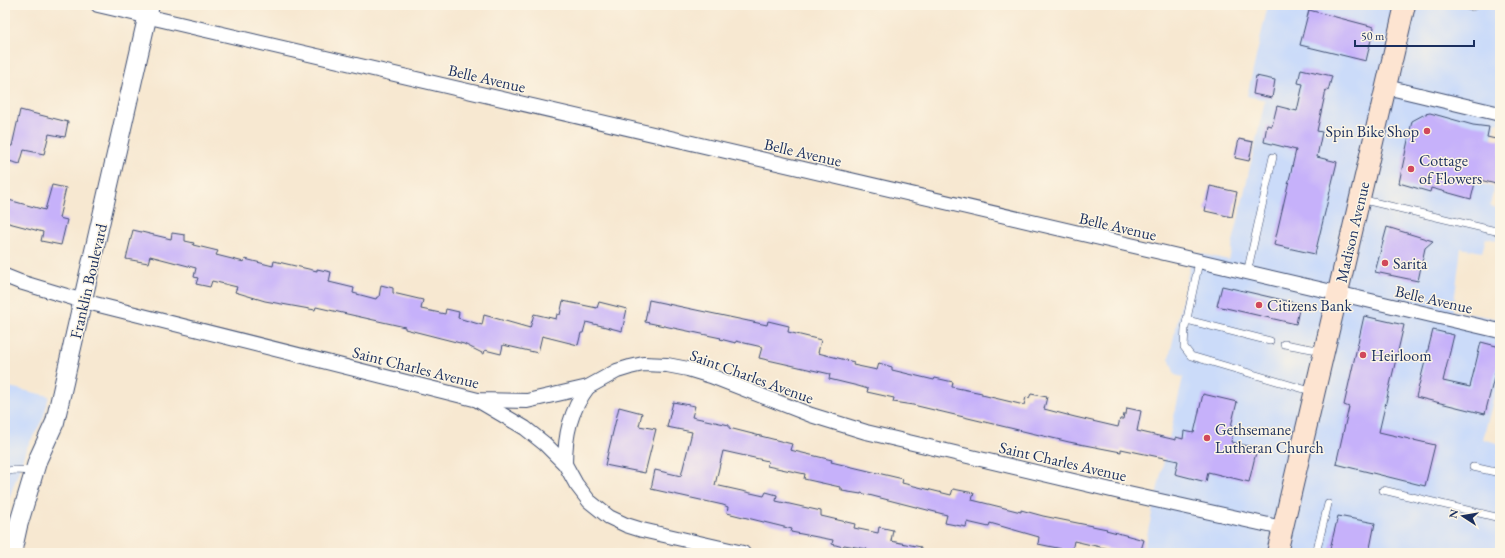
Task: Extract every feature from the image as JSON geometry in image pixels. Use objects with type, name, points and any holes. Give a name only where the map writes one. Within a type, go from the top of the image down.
[{"type":"main road","name":"Madison Avenue","points":[[1277,553],[1405,5]]},
{"type":"street","name":"Belle Avenue","points":[[98,5],[148,10],[1199,262],[1500,331]]},
{"type":"street","name":"Franklin Boulevard","points":[[12,553],[18,526],[34,471],[55,422],[148,10]]},
{"type":"street","points":[[1386,87],[1500,114]]},
{"type":"street","name":"Saint Charles Avenue","points":[[5,276],[83,301],[478,400],[527,401],[588,387],[617,372],[643,364],[655,363],[681,368],[735,385],[811,415],[866,432],[1124,493],[1282,528]]},
{"type":"street","points":[[565,464],[566,437],[573,410],[579,398],[588,387]]},
{"type":"street","points":[[478,400],[525,428],[565,464],[576,484],[589,501],[609,517],[626,525],[642,530],[743,553]]},
{"type":"lane","points":[[1460,5],[1472,7],[1476,5]]},
{"type":"lane","points":[[1247,273],[1273,157]]},
{"type":"lane","points":[[1360,198],[1500,232]]},
{"type":"lane","points":[[1199,262],[1187,320],[1184,347],[1191,356],[1314,392]]},
{"type":"lane","points":[[1187,320],[1270,341]]},
{"type":"lane","points":[[1284,344],[1324,351]]},
{"type":"lane","points":[[1473,467],[1500,473]]},
{"type":"lane","points":[[5,476],[7,471],[34,471]]},
{"type":"lane","points":[[1383,490],[1500,518]]},
{"type":"lane","points":[[1316,553],[1328,504]]},
{"type":"shaded area","points":[[1268,5],[1500,5],[1500,123],[1496,122],[1480,184],[1494,187],[1490,206],[1500,209],[1500,241],[1486,238],[1482,252],[1461,248],[1453,311],[1500,319],[1500,374],[1483,439],[1500,444],[1500,553],[1143,553],[1183,377],[1175,375],[1169,358],[1193,252],[1229,260],[1265,100],[1247,96]]},
{"type":"shaded area","points":[[5,386],[49,396],[43,419],[26,449],[5,511]]},
{"type":"building","points":[[1309,10],[1374,27],[1366,61],[1300,45]]},
{"type":"building","points":[[1301,69],[1332,76],[1328,91],[1326,90],[1317,131],[1322,132],[1317,157],[1337,162],[1315,254],[1274,245],[1296,150],[1264,142],[1267,125],[1272,126],[1277,106],[1297,111],[1303,84],[1298,83]]},
{"type":"building","points":[[1256,76],[1275,80],[1272,98],[1253,94]]},
{"type":"building","points":[[20,110],[68,122],[65,137],[49,134],[44,154],[24,150],[20,164],[5,160],[9,146],[12,146]]},
{"type":"building","points":[[1430,113],[1473,125],[1489,127],[1487,137],[1500,140],[1500,185],[1476,179],[1471,199],[1431,188],[1430,192],[1399,183],[1412,121]]},
{"type":"building","points":[[1239,139],[1253,142],[1249,161],[1235,158]]},
{"type":"building","points":[[52,185],[66,188],[59,218],[67,220],[61,245],[41,241],[43,232],[5,222],[5,199],[45,210]]},
{"type":"building","points":[[1210,186],[1237,192],[1232,217],[1205,211]]},
{"type":"building","points":[[1387,227],[1433,241],[1425,248],[1418,281],[1375,272]]},
{"type":"building","points":[[133,230],[171,239],[172,233],[185,235],[185,241],[194,243],[193,245],[218,251],[216,255],[244,262],[245,259],[273,266],[274,261],[317,271],[317,269],[331,272],[329,282],[354,288],[353,293],[376,299],[379,297],[381,285],[393,288],[393,293],[423,300],[421,309],[445,314],[446,309],[459,312],[458,318],[482,325],[484,315],[530,328],[534,314],[556,319],[557,314],[560,315],[563,301],[597,308],[599,302],[627,309],[622,331],[586,322],[578,345],[542,336],[538,353],[503,345],[501,354],[485,350],[484,354],[464,344],[405,329],[405,327],[316,307],[315,310],[265,301],[235,292],[237,287],[212,281],[210,287],[196,284],[198,278],[194,277],[196,268],[150,256],[148,263],[126,259]]},
{"type":"building","name":"Citizens Bank","points":[[1222,286],[1300,304],[1296,324],[1217,306]]},
{"type":"building","points":[[649,300],[767,325],[768,321],[789,326],[788,332],[821,340],[818,353],[854,362],[853,365],[877,370],[879,363],[892,367],[892,370],[934,380],[935,378],[953,382],[952,387],[982,393],[982,395],[1024,405],[1026,397],[1029,398],[1031,394],[1047,397],[1044,409],[1118,427],[1120,419],[1123,419],[1124,414],[1126,414],[1127,408],[1141,411],[1137,431],[1176,440],[1176,437],[1183,439],[1184,431],[1194,433],[1203,394],[1237,402],[1230,430],[1233,431],[1231,442],[1257,448],[1249,482],[1208,472],[1206,482],[1175,474],[1178,461],[1121,449],[1121,452],[1069,442],[913,405],[893,402],[894,398],[867,392],[868,389],[829,379],[830,374],[759,358],[762,347],[736,341],[736,343],[720,339],[721,338],[645,322]]},
{"type":"building","points":[[1364,316],[1404,325],[1379,432],[1435,445],[1425,486],[1336,464],[1349,407],[1344,405]]},
{"type":"building","points":[[1433,330],[1454,335],[1443,381],[1470,387],[1481,342],[1500,347],[1500,354],[1485,414],[1416,397]]},
{"type":"building","points":[[673,402],[695,406],[692,417],[729,425],[729,428],[792,444],[790,450],[832,460],[831,462],[903,479],[902,483],[951,495],[953,489],[974,493],[972,500],[1021,512],[1021,510],[1107,529],[1106,530],[1144,540],[1140,553],[1118,553],[1118,551],[1074,541],[1072,551],[1038,544],[1039,537],[990,523],[989,527],[967,522],[966,527],[945,523],[947,515],[861,493],[842,491],[843,489],[840,489],[840,487],[804,479],[805,474],[767,466],[768,461],[723,451],[715,485],[764,496],[766,492],[777,495],[776,501],[821,511],[821,516],[855,524],[854,528],[878,533],[879,527],[893,530],[891,541],[921,547],[920,553],[866,553],[867,549],[844,545],[843,547],[832,544],[833,540],[791,532],[792,529],[727,513],[728,507],[723,505],[651,489],[655,470],[681,476],[692,432],[667,427]]},
{"type":"building","points":[[619,407],[642,413],[639,426],[656,429],[645,473],[605,465]]},
{"type":"building","points":[[1338,516],[1375,523],[1369,553],[1329,553]]},
{"type":"place","name":"Spin Bike Shop","points":[[1427,131]]},
{"type":"place","name":"Cottage of Flowers","points":[[1411,169]]},
{"type":"place","name":"Sarita","points":[[1385,263]]},
{"type":"place","name":"Citizens Bank","points":[[1259,305]]},
{"type":"place","name":"Heirloom","points":[[1363,355]]},
{"type":"place","name":"Gethsemane Lutheran Church","points":[[1207,438]]}]
